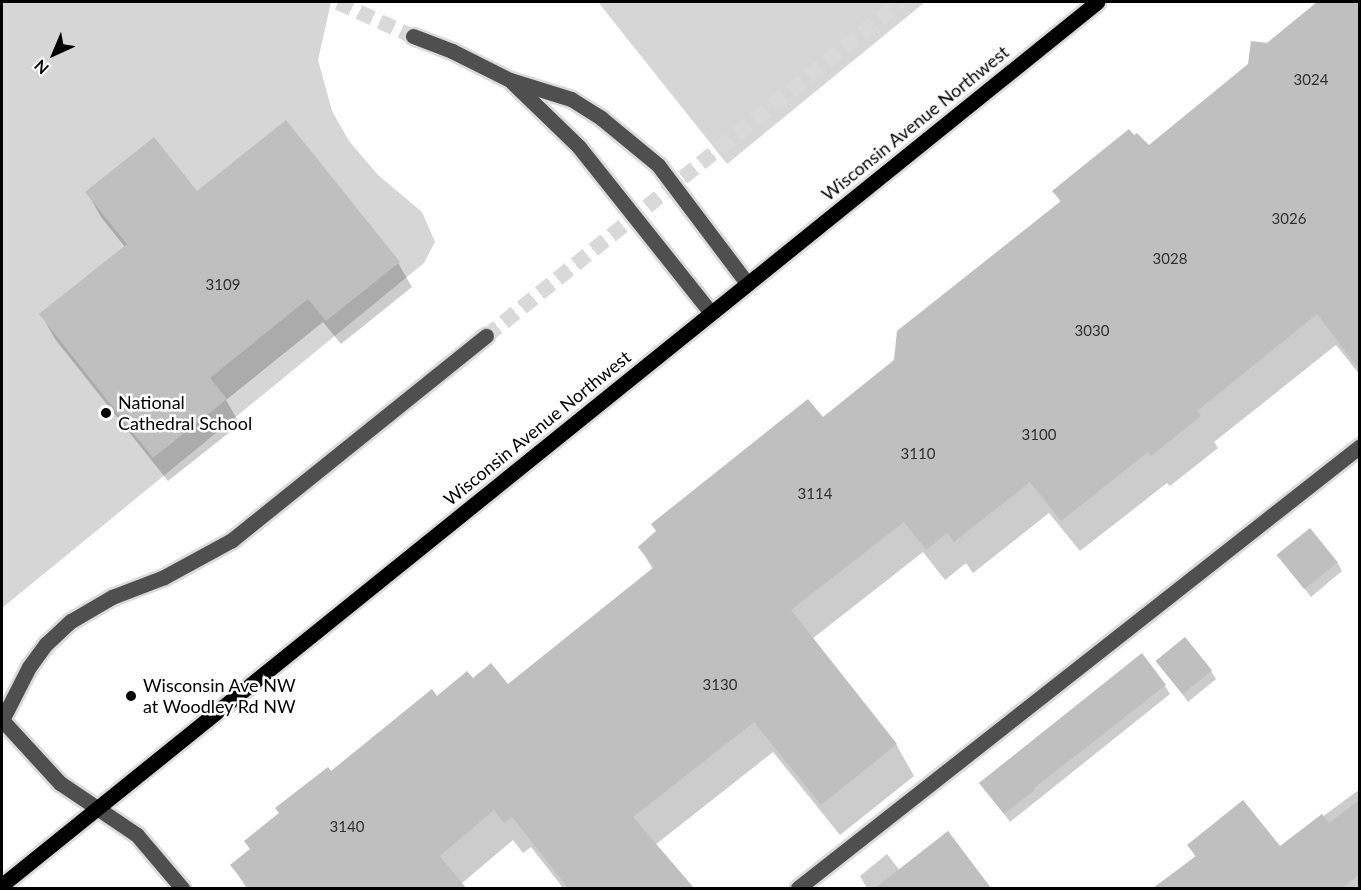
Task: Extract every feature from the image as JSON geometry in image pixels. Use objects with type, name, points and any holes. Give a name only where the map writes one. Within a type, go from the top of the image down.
[{"type":"main road","name":"Wisconsin Avenue Northwest","points":[[2,885],[1097,2]]},
{"type":"street","points":[[413,36],[452,51],[510,80],[572,99],[638,146],[658,165],[747,284]]},
{"type":"street","points":[[510,80],[579,147],[711,313]]},
{"type":"street","points":[[182,888],[137,835],[60,783],[2,720],[29,667],[46,644],[71,621],[112,597],[164,577],[232,540],[486,336]]},
{"type":"street","points":[[798,888],[1359,446]]},
{"type":"shaded area","name":"National Cathedral School","points":[[2,2],[331,2],[318,60],[332,111],[349,141],[378,175],[422,212],[435,242],[424,263],[2,608]]},
{"type":"shaded area","points":[[598,2],[925,2],[727,164]]},
{"type":"building","points":[[1317,2],[1359,2],[1359,369],[1317,314],[1197,411],[1201,416],[1151,456],[1148,452],[1061,521],[1030,482],[954,542],[947,533],[926,550],[904,522],[791,610],[897,744],[821,805],[754,722],[633,817],[694,888],[568,888],[512,817],[504,823],[494,810],[440,856],[466,888],[249,888],[230,865],[250,849],[244,841],[279,813],[275,808],[328,767],[331,771],[432,689],[437,696],[467,671],[473,678],[491,663],[508,684],[654,567],[638,547],[656,531],[651,524],[808,399],[823,417],[894,360],[897,331],[1061,201],[1052,191],[1129,129],[1134,135],[1137,133],[1149,145],[1248,64],[1251,41],[1267,43]]},
{"type":"building","points":[[286,120],[400,262],[326,321],[308,299],[210,378],[227,399],[153,458],[39,314],[127,244],[85,192],[154,137],[197,191]]},
{"type":"building","points":[[1310,528],[1338,562],[1304,589],[1277,555]]},
{"type":"building","points":[[1185,637],[1212,670],[1183,694],[1155,661]]},
{"type":"building","points":[[1142,653],[1166,685],[1004,814],[979,783]]},
{"type":"building","points":[[1243,800],[1280,846],[1322,814],[1329,823],[1359,800],[1359,875],[1342,888],[1153,888],[1196,856],[1187,845]]},
{"type":"building","points":[[948,831],[991,888],[875,888]]},
{"type":"tunnel","points":[[338,2],[413,36]]},
{"type":"tunnel","points":[[486,336],[900,2]]},
{"type":"place","name":"National Cathedral School","points":[[106,413]]},
{"type":"place","name":"Wisconsin Ave NW at Woodley Rd NW","points":[[131,696]]}]
